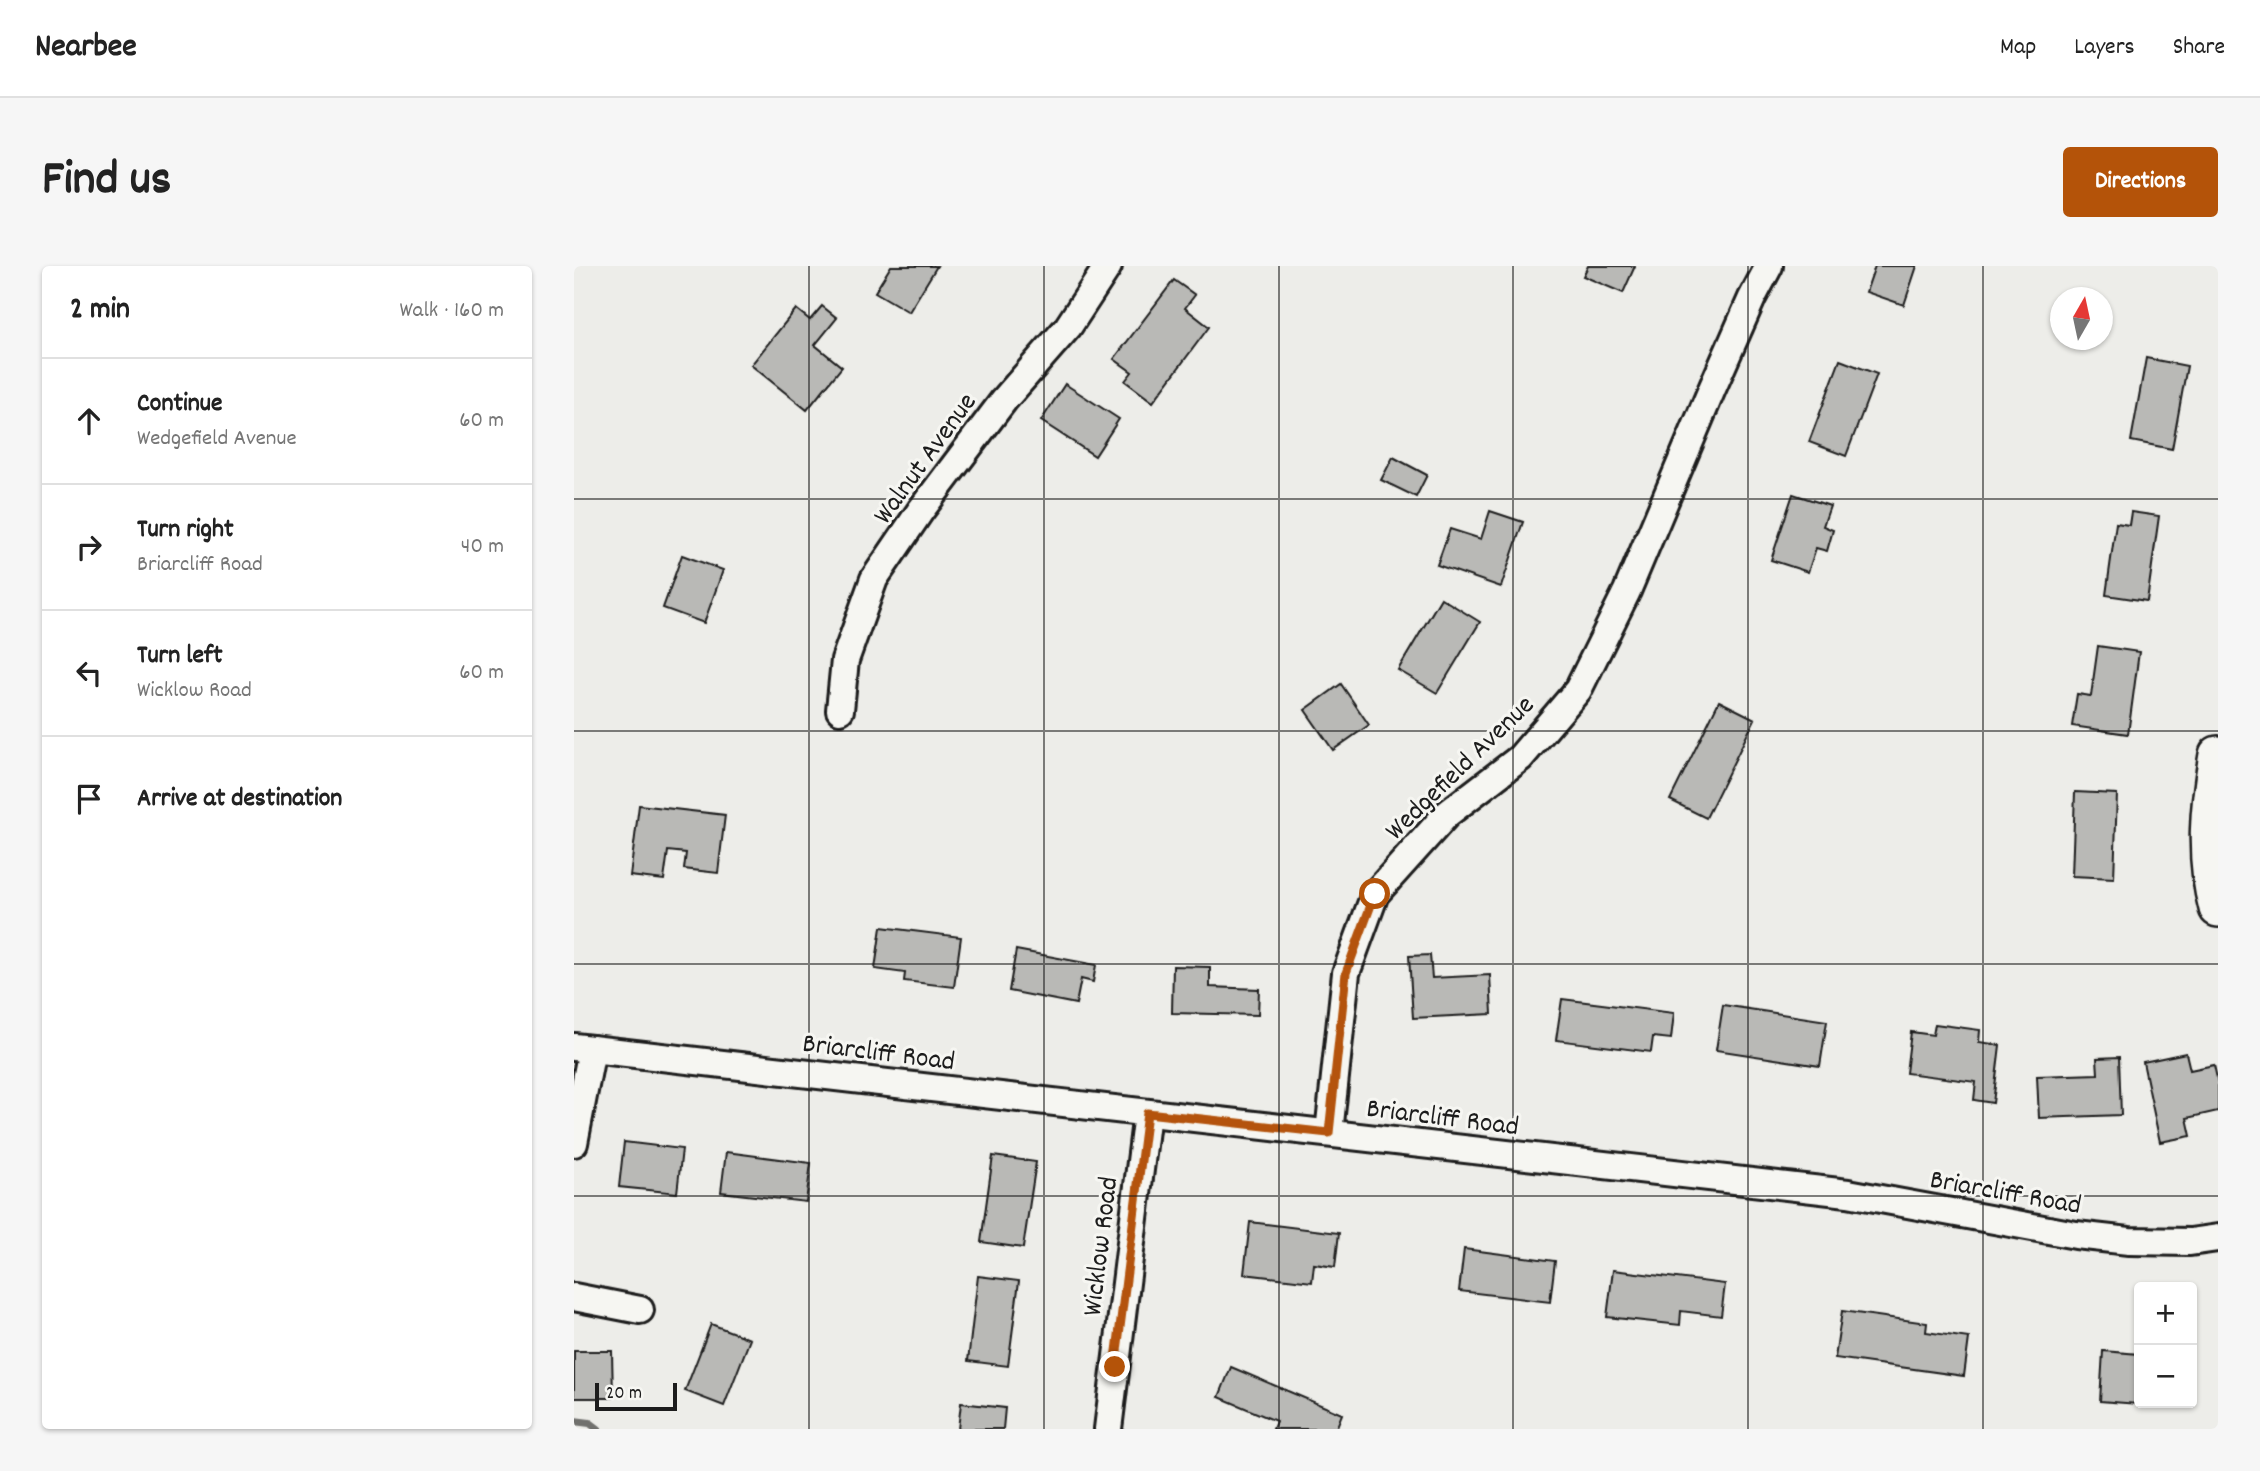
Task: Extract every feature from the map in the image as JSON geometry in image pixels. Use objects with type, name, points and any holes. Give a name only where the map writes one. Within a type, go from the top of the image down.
[{"type":"street","name":"Walnut Avenue","points":[[840,710],[845,660],[874,579],[921,510],[1004,400],[1068,327],[1108,266]]},
{"type":"street","name":"Wedgefield Avenue","points":[[1329,1133],[1346,973],[1375,894],[1447,814],[1520,758],[1578,690],[1627,591],[1717,378],[1769,266]]},
{"type":"street","points":[[2218,755],[2208,838],[2212,887],[2218,908]]},
{"type":"street","name":"Briarcliff Road","points":[[583,1048],[1848,1193],[2076,1235],[2129,1241],[2190,1242],[2218,1238]]},
{"type":"street","points":[[574,1143],[583,1048]]},
{"type":"street","name":"Wicklow Road","points":[[1108,1429],[1147,1113]]},
{"type":"street","points":[[574,1297],[640,1310]]},
{"type":"building","points":[[891,266],[937,266],[909,312],[875,292]]},
{"type":"building","points":[[1588,266],[1635,266],[1623,293],[1583,276]]},
{"type":"building","points":[[1875,266],[1917,266],[1904,305],[1866,292]]},
{"type":"building","points":[[1174,280],[1195,295],[1185,308],[1209,327],[1153,402],[1125,381],[1132,372],[1114,359]]},
{"type":"building","points":[[822,306],[837,318],[815,345],[842,367],[807,410],[751,365],[796,309],[810,320]]},
{"type":"building","points":[[2146,358],[2187,366],[2172,449],[2131,441]]},
{"type":"building","points":[[1840,360],[1877,374],[1846,456],[1809,442]]},
{"type":"building","points":[[1065,384],[1119,419],[1095,456],[1041,421]]},
{"type":"building","points":[[1393,457],[1427,475],[1416,497],[1381,480]]},
{"type":"building","points":[[1793,494],[1830,506],[1823,526],[1833,530],[1827,551],[1816,548],[1808,572],[1771,560]]},
{"type":"building","points":[[1490,511],[1523,522],[1501,587],[1437,565],[1450,529],[1481,539]]},
{"type":"building","points":[[2131,512],[2159,516],[2147,601],[2106,595],[2116,523],[2129,525]]},
{"type":"building","points":[[682,555],[723,570],[704,623],[663,608]]},
{"type":"building","points":[[1441,598],[1480,622],[1437,693],[1398,670]]},
{"type":"building","points":[[2098,646],[2139,652],[2128,734],[2072,726],[2077,694],[2091,696]]},
{"type":"building","points":[[1341,684],[1369,725],[1333,750],[1305,710]]},
{"type":"building","points":[[1719,701],[1755,719],[1706,818],[1670,800]]},
{"type":"building","points":[[2075,792],[2117,794],[2114,878],[2072,876]]},
{"type":"building","points":[[639,805],[725,815],[718,873],[684,869],[686,853],[668,851],[664,880],[630,876]]},
{"type":"building","points":[[881,927],[961,937],[954,987],[904,981],[905,973],[875,969]]},
{"type":"building","points":[[1016,950],[1096,965],[1093,982],[1081,979],[1076,1004],[1009,991]]},
{"type":"building","points":[[1430,955],[1432,978],[1490,975],[1492,1014],[1413,1018],[1409,956]]},
{"type":"building","points":[[1173,966],[1210,967],[1210,987],[1259,989],[1258,1015],[1172,1013]]},
{"type":"building","points":[[1562,999],[1674,1013],[1671,1039],[1653,1037],[1651,1052],[1556,1040]]},
{"type":"building","points":[[1723,1005],[1827,1021],[1820,1066],[1716,1050]]},
{"type":"building","points":[[1935,1024],[1980,1030],[1979,1042],[2000,1045],[1993,1103],[1974,1100],[1976,1082],[1906,1073],[1911,1032],[1933,1035]]},
{"type":"building","points":[[2186,1053],[2190,1070],[2214,1065],[2218,1083],[2218,1111],[2187,1118],[2191,1136],[2160,1142],[2143,1062]]},
{"type":"building","points":[[2119,1057],[2121,1115],[2039,1118],[2037,1076],[2098,1074],[2097,1058]]},
{"type":"building","points":[[624,1142],[682,1149],[677,1193],[619,1187]]},
{"type":"building","points":[[726,1152],[811,1163],[806,1202],[721,1192]]},
{"type":"building","points":[[993,1156],[1036,1162],[1023,1248],[981,1242]]},
{"type":"building","points":[[1250,1222],[1339,1233],[1335,1267],[1314,1264],[1312,1282],[1244,1274]]},
{"type":"building","points":[[1464,1249],[1555,1261],[1550,1302],[1459,1291]]},
{"type":"building","points":[[1613,1270],[1725,1284],[1721,1316],[1681,1311],[1680,1325],[1607,1317]]},
{"type":"building","points":[[978,1276],[1019,1281],[1008,1366],[968,1361]]},
{"type":"building","points":[[1842,1311],[1927,1323],[1926,1332],[1969,1338],[1964,1376],[1835,1358]]},
{"type":"building","points":[[711,1324],[750,1339],[724,1406],[685,1391]]},
{"type":"building","points":[[574,1351],[612,1351],[613,1398],[574,1398]]},
{"type":"building","points":[[2103,1351],[2134,1354],[2134,1404],[2100,1401]]},
{"type":"building","points":[[1231,1367],[1342,1414],[1336,1429],[1273,1429],[1276,1421],[1219,1397]]},
{"type":"building","points":[[961,1403],[1005,1408],[1003,1429],[958,1429]]},
{"type":"waterway","points":[[574,1421],[590,1423],[598,1429]]},
{"type":"route","points":[[1115,1367],[1147,1113],[1329,1133],[1346,973],[1375,894]]}]
